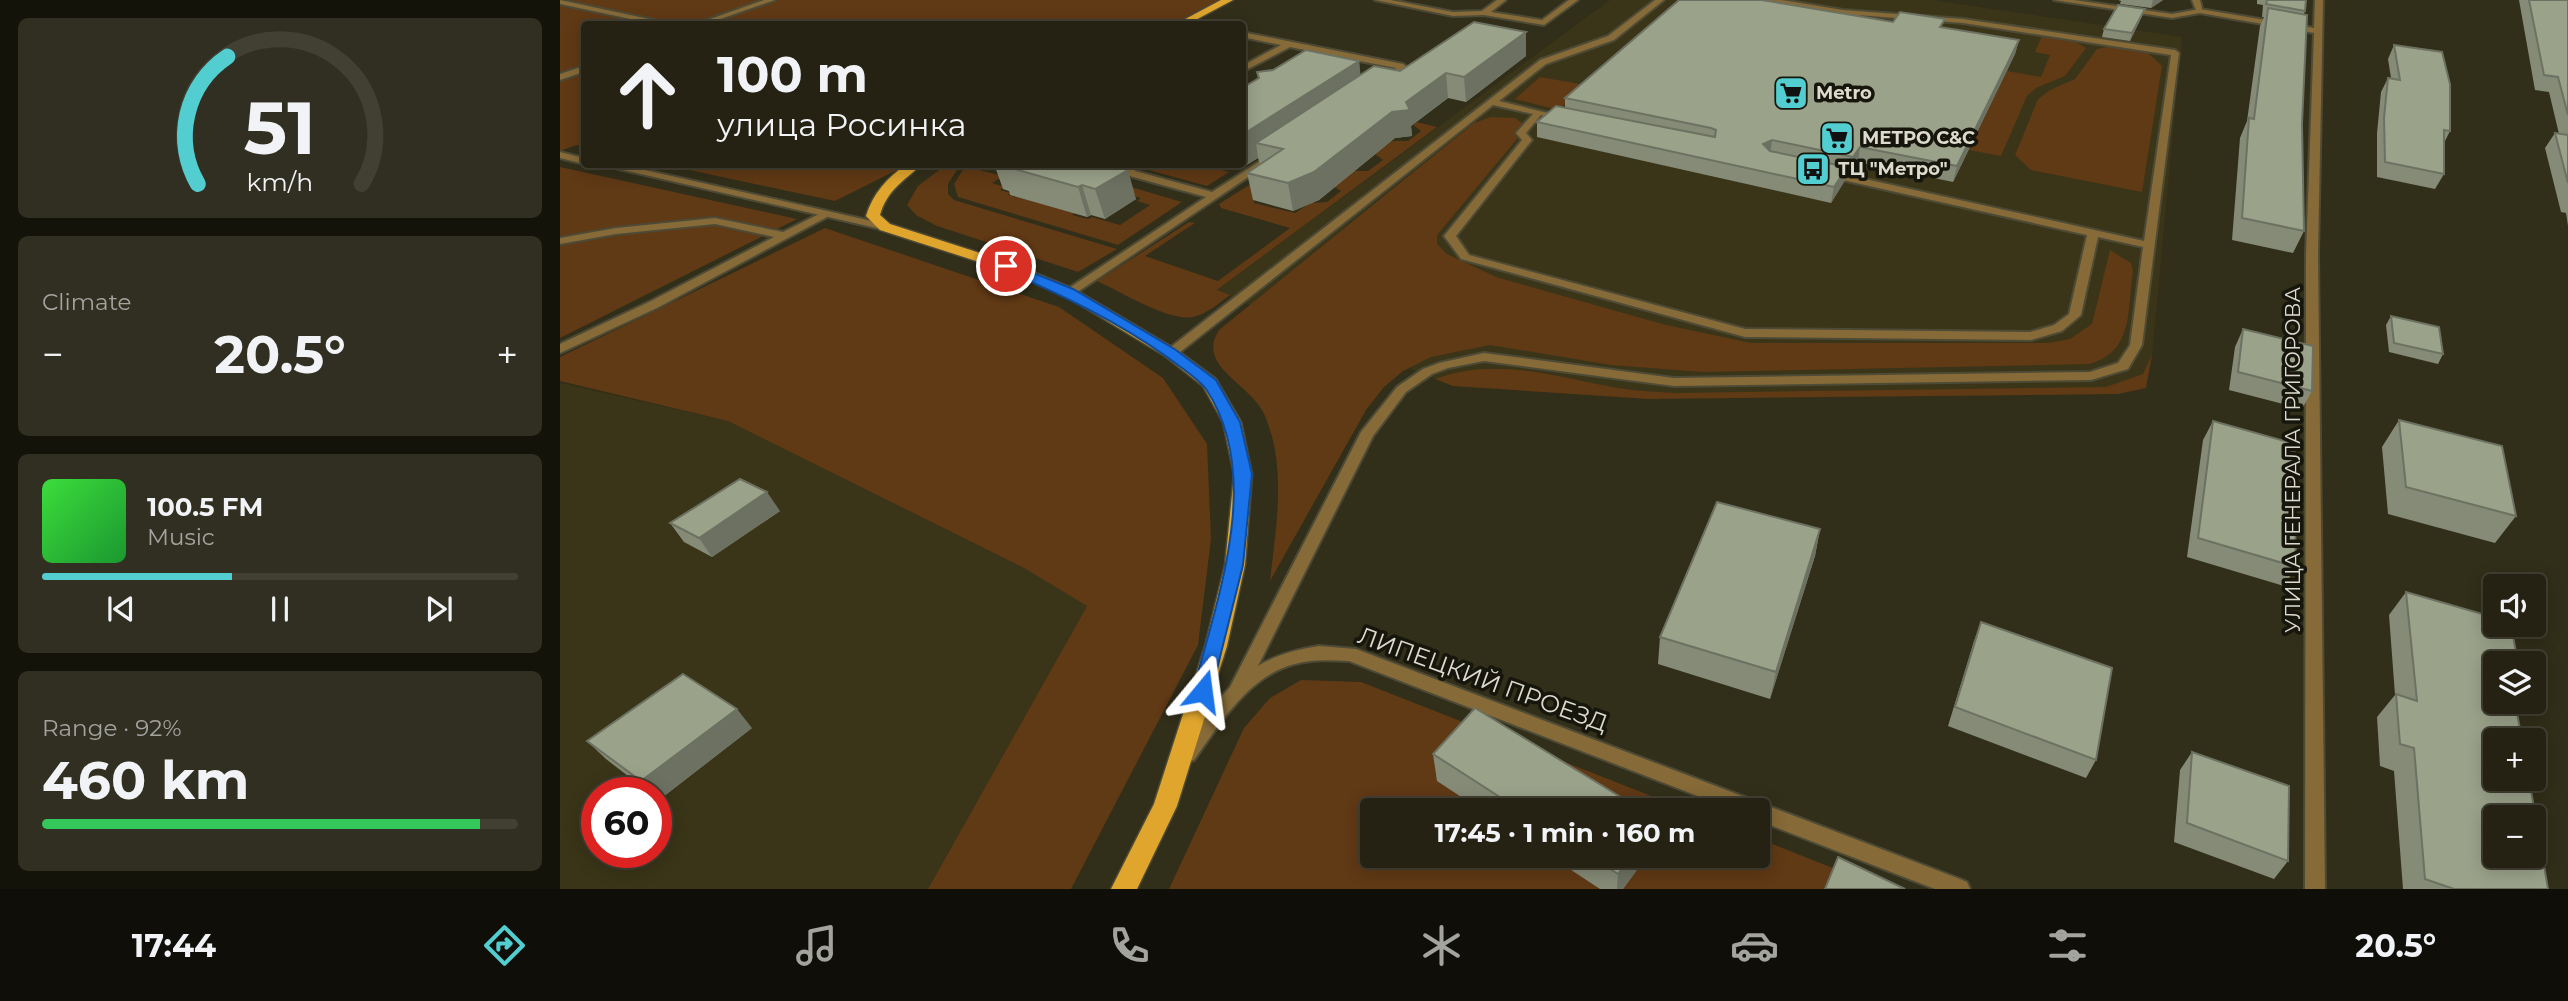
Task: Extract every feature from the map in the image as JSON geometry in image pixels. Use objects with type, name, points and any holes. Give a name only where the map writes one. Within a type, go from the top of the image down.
[{"type":"main road","points":[[1193,21],[1228,0]]},
{"type":"main road","points":[[911,168],[886,186],[876,202],[873,216],[885,227],[1006,266],[1069,292],[1171,353],[1210,383],[1232,422],[1243,474],[1234,565],[1216,646],[1183,759],[1166,806],[1124,889]]},
{"type":"street","points":[[709,21],[771,0]]},
{"type":"street","points":[[1379,0],[1453,14],[1484,13],[1544,23],[1574,0]]},
{"type":"street","points":[[1484,13],[1503,0]]},
{"type":"street","points":[[1171,353],[1543,62],[1611,38],[1660,0]]},
{"type":"street","points":[[1238,689],[1366,435],[1391,396],[1420,374],[1457,360],[1484,357],[1674,382],[2091,376],[2123,366],[2136,345],[2175,53],[1963,21],[1843,12],[1767,0]]},
{"type":"street","points":[[2058,0],[2172,16],[2200,11],[2319,31]]},
{"type":"street","points":[[2196,0],[2200,11]]},
{"type":"street","name":"УЛИЦА ГЕНЕРАЛА ГРИГОРОВА","points":[[2315,889],[2312,254],[2319,0]]},
{"type":"street","points":[[560,2],[649,21]]},
{"type":"street","points":[[1246,35],[1403,67],[1372,88]]},
{"type":"street","points":[[1246,68],[1289,44]]},
{"type":"street","points":[[1304,65],[1327,51]]},
{"type":"street","points":[[560,77],[581,70]]},
{"type":"street","points":[[1490,102],[1564,118]]},
{"type":"street","points":[[1539,112],[1521,133],[1527,141],[1450,236],[1465,257],[1745,333],[2031,336],[2058,328],[2075,314],[2093,233]]},
{"type":"street","points":[[560,155],[581,160]]},
{"type":"street","points":[[1069,292],[1267,159]]},
{"type":"street","points":[[620,168],[885,227]]},
{"type":"street","points":[[1131,168],[1130,173],[1214,196]]},
{"type":"street","points":[[1818,171],[2149,245]]},
{"type":"street","points":[[560,349],[653,305],[825,214]]},
{"type":"street","points":[[560,241],[616,231],[715,221],[784,236]]},
{"type":"street","name":"ЛИПЕЦКИЙ ПРОЕЗД","points":[[1183,759],[1238,689],[1261,671],[1286,659],[1318,651],[1350,654],[1722,798]]},
{"type":"street","name":"ЛИПЕЦКИЙ ПРОЕЗД","points":[[1770,816],[1960,889]]},
{"type":"shaded area","points":[[560,0],[1225,0],[1184,21],[581,21],[581,146],[560,151]]},
{"type":"shaded area","points":[[1610,0],[1932,0],[2182,37],[2152,355],[2146,388],[2118,394],[1649,399],[1453,386],[1216,291]]},
{"type":"shaded area","points":[[2042,36],[2074,41],[2086,48],[2065,76],[2036,88],[2027,96],[2001,156],[1969,150],[2007,71],[2041,77],[2050,55],[2035,52]]},
{"type":"shaded area","points":[[2111,46],[2148,53],[2162,66],[2142,192],[2031,170],[2015,155],[2038,99],[2050,90],[2075,79],[2097,49]]},
{"type":"shaded area","points":[[1540,77],[1586,85],[1558,110],[1515,99]]},
{"type":"shaded area","points":[[1491,117],[1515,118],[1527,127],[1437,235],[1437,244],[1447,254],[1496,277],[1666,325],[1751,343],[2048,343],[2070,339],[2092,324],[2110,250],[2131,263],[2133,271],[2126,328],[2114,350],[2089,364],[1703,372],[1611,365],[1490,345],[1431,357],[1403,371],[1384,387],[1366,410],[1270,581],[1278,498],[1272,436],[1258,405],[1228,375],[1214,355],[1214,343],[1219,330],[1474,123]]},
{"type":"shaded area","points":[[1417,122],[1437,127],[1217,290],[1230,295],[1203,313],[1193,317],[1171,315],[1097,281],[1189,222],[1195,223],[1145,256],[1218,281],[1290,228],[1221,208],[1219,204],[1254,182],[1254,203],[1295,213],[1310,203],[1327,202],[1341,191],[1333,186],[1353,171],[1368,171],[1383,160],[1375,154],[1392,141],[1408,141],[1421,131],[1413,125]]},
{"type":"shaded area","points":[[560,167],[797,219],[560,338]]},
{"type":"shaded area","points":[[680,168],[901,168],[835,201]]},
{"type":"shaded area","points":[[942,168],[958,168],[948,184],[948,194],[954,200],[1117,249],[1078,272],[937,226],[916,215],[907,205],[918,186]]},
{"type":"shaded area","points":[[964,168],[971,168],[1003,176],[992,183],[1005,187],[1000,190],[1010,193],[1008,195],[1076,212],[1072,215],[1088,219],[1092,217],[1120,225],[1150,205],[1137,201],[1141,198],[1123,193],[1131,187],[1182,202],[1118,245],[958,197],[954,184]]},
{"type":"shaded area","points":[[1215,168],[1229,172],[1207,186],[1145,169]]},
{"type":"shaded area","points":[[825,228],[1059,307],[1163,378],[1207,444],[1211,539],[1198,645],[1071,889],[928,889],[1087,606],[1024,568],[728,421],[560,381],[560,357]]},
{"type":"shaded area","points":[[2152,355],[2146,388],[2118,394],[1649,399],[1453,386],[1435,379],[1458,372],[1504,369],[1549,374],[1625,389],[1678,393],[2106,387],[2143,374]]},
{"type":"shaded area","points":[[560,383],[728,421],[1024,568],[1087,606],[928,889],[560,889]]},
{"type":"shaded area","points":[[1301,680],[1361,682],[1656,798],[1360,798],[1360,868],[1770,868],[1770,843],[1886,889],[1169,889],[1244,728],[1270,698]]},
{"type":"building","name":"Metro","points":[[1679,0],[1762,0],[1893,22],[1900,12],[1945,19],[1940,27],[2019,40],[1957,166],[1860,147],[1853,157],[1772,140],[1763,144],[1770,151],[1847,167],[1834,187],[1537,122],[1556,106],[1715,137],[1716,130],[1711,128],[1565,98]]},
{"type":"building","points":[[2267,0],[2306,0],[2305,11],[2266,4]]},
{"type":"building","points":[[2529,0],[2568,0],[2568,115],[2558,77],[2544,75]]},
{"type":"building","points":[[2118,5],[2145,9],[2132,33],[2104,29]]},
{"type":"building","points":[[2268,8],[2307,15],[2302,124],[2304,231],[2242,218],[2249,118],[2254,119]]},
{"type":"building","points":[[1474,22],[1526,32],[1464,77],[1446,73],[1406,102],[1410,110],[1392,112],[1314,172],[1288,183],[1247,173],[1283,149],[1256,143],[1374,66],[1400,71]]},
{"type":"building","points":[[2394,45],[2442,52],[2450,84],[2450,131],[2444,130],[2444,174],[2385,162],[2384,118],[2388,78],[2400,80]]},
{"type":"building","points":[[1306,50],[1359,61],[1246,132],[1246,86],[1259,78],[1257,72],[1273,70]]},
{"type":"building","points":[[2555,133],[2568,135],[2568,183]]},
{"type":"building","points":[[1011,168],[1128,170],[1095,189],[1082,185],[1078,187]]},
{"type":"building","points":[[2391,316],[2439,327],[2443,354],[2394,343]]},
{"type":"building","points":[[2243,329],[2313,346],[2312,391],[2238,372]]},
{"type":"building","points":[[2399,420],[2502,446],[2516,516],[2406,487]]},
{"type":"building","points":[[2213,421],[2295,444],[2292,519],[2295,520],[2296,567],[2198,538]]},
{"type":"building","points":[[740,479],[767,492],[699,538],[670,523]]},
{"type":"building","points":[[1717,502],[1820,529],[1776,672],[1660,637]]},
{"type":"building","points":[[2406,592],[2483,614],[2483,637],[2513,637],[2516,651],[2483,651],[2483,714],[2517,714],[2520,728],[2483,728],[2483,791],[2531,791],[2533,805],[2483,805],[2483,868],[2544,868],[2548,889],[2454,889],[2425,879],[2414,748],[2400,744],[2396,694],[2417,701]]},
{"type":"building","points":[[1981,622],[2112,668],[2096,760],[1955,707]]},
{"type":"building","points":[[683,674],[737,709],[646,777],[636,777],[587,741]]},
{"type":"building","points":[[1475,708],[1622,798],[1501,798],[1433,754]]},
{"type":"building","points":[[2192,752],[2289,786],[2288,861],[2187,823]]},
{"type":"building","points":[[1838,857],[1905,889],[1825,889]]},
{"type":"building","points":[[1609,868],[1622,868],[1618,874]]},
{"type":"place","name":"Metro","points":[[1791,93]]},
{"type":"place","name":"МЕТРО С&С","points":[[1837,138]]},
{"type":"place","name":"ТЦ \"Метро\"","points":[[1813,169]]},
{"type":"route","points":[[1006,266],[1069,292],[1171,353],[1210,383],[1232,422],[1243,474],[1234,565],[1203,691]]}]
